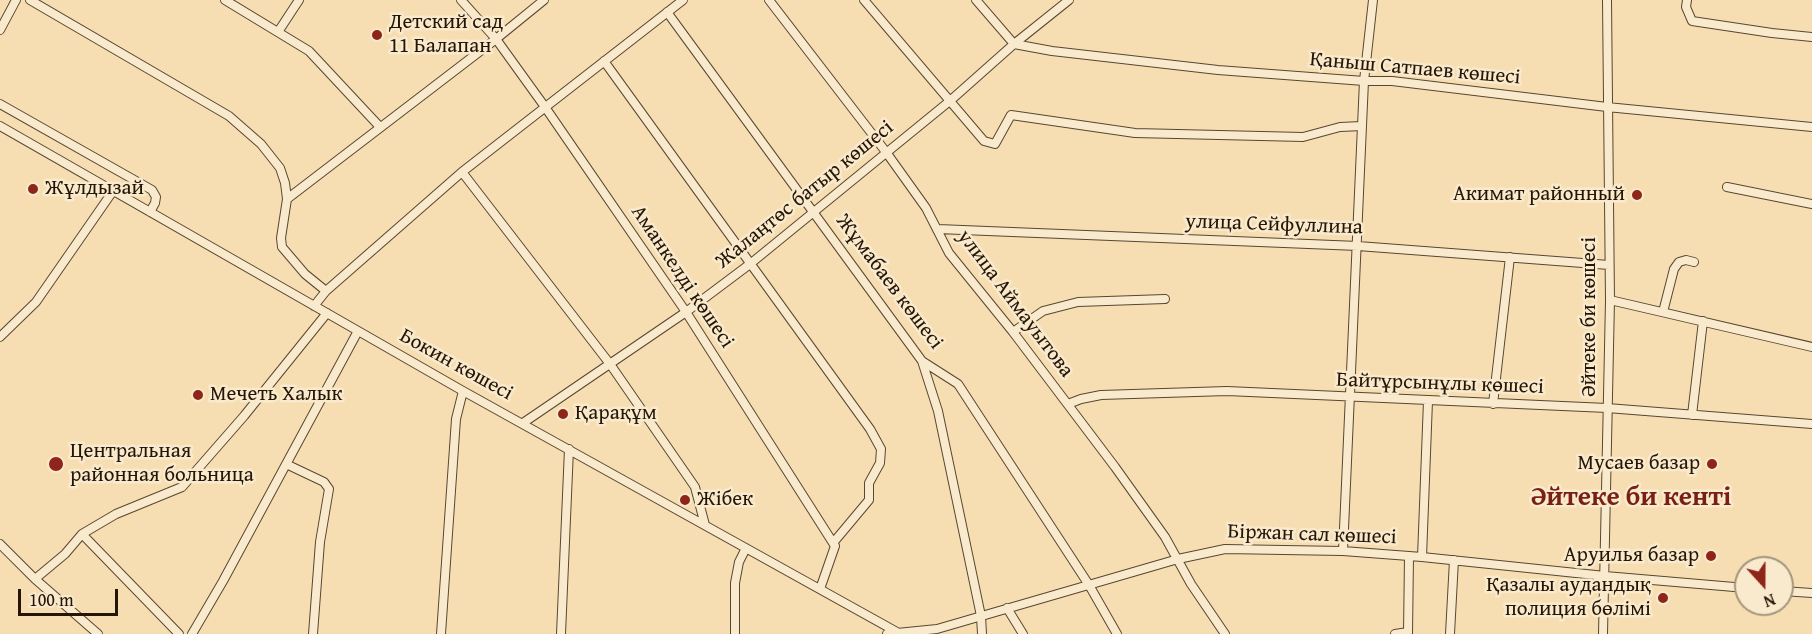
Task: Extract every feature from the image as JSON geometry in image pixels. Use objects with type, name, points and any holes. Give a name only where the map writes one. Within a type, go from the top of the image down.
[{"type":"street","points":[[0,30],[16,0]]},
{"type":"street","points":[[30,0],[229,116],[261,144],[280,168],[285,183],[287,199],[281,238],[282,247],[305,274],[326,291]]},
{"type":"street","points":[[225,0],[309,51],[380,127]]},
{"type":"street","points":[[278,32],[299,0]]},
{"type":"street","name":"Аманкелді көшесі","points":[[461,0],[496,39],[545,106],[686,312],[833,543]]},
{"type":"street","points":[[287,199],[544,0]]},
{"type":"street","points":[[314,306],[326,291],[462,172],[683,0]]},
{"type":"street","name":"улица Аймауытова","points":[[769,0],[886,152],[926,208],[949,253],[1013,332],[1128,484],[1165,537],[1191,584],[1226,634]]},
{"type":"street","points":[[864,0],[984,141],[996,144],[1011,115],[1135,133],[1303,136],[1340,127],[1362,126]]},
{"type":"street","points":[[976,0],[1014,44]]},
{"type":"street","name":"Жалаңтөс батыр көшесі","points":[[524,423],[686,312],[750,264],[951,100],[1014,44],[1069,0]]},
{"type":"street","points":[[1343,551],[1364,81],[1373,0]]},
{"type":"street","name":"Әйтеке би көшесі","points":[[1603,634],[1610,300],[1606,0]]},
{"type":"street","points":[[1687,0],[1686,8],[1692,21],[1772,33],[1812,36]]},
{"type":"street","name":"Жұмабаев көшесі","points":[[667,12],[922,361],[958,384],[1089,585],[1118,634]]},
{"type":"street","name":"Қаныш Сатпаев көшесі","points":[[1014,44],[1052,51],[1218,70],[1392,81],[1606,107],[1812,127]]},
{"type":"street","points":[[604,61],[870,429],[881,449],[880,463],[869,483],[869,500],[833,543],[835,546],[820,589]]},
{"type":"street","points":[[0,104],[152,190],[156,198],[150,212]]},
{"type":"street","name":"Бокин көшесі","points":[[0,126],[463,391],[897,632]]},
{"type":"street","points":[[462,172],[609,364],[695,487],[705,525]]},
{"type":"street","points":[[1726,187],[1812,204]]},
{"type":"street","points":[[0,337],[36,302],[113,191]]},
{"type":"street","name":"улица Сейфуллина","points":[[938,229],[1358,246],[1609,265]]},
{"type":"street","points":[[1494,404],[1510,257]]},
{"type":"street","points":[[1663,312],[1674,269],[1679,262],[1686,260],[1694,262]]},
{"type":"street","points":[[1013,332],[1043,311],[1078,302],[1165,299]]},
{"type":"street","points":[[1610,300],[1812,346]]},
{"type":"street","points":[[35,579],[65,554],[82,534],[113,516],[182,487],[244,416],[327,313]]},
{"type":"street","points":[[1692,415],[1703,321]]},
{"type":"street","points":[[192,634],[358,331]]},
{"type":"street","points":[[922,361],[938,411],[981,616],[982,634]]},
{"type":"street","points":[[441,634],[456,418],[463,391]]},
{"type":"street","name":"Байтұрсынұлы көшесі","points":[[1068,404],[1101,395],[1227,392],[1607,408],[1812,424]]},
{"type":"street","points":[[1422,557],[1428,401]]},
{"type":"street","points":[[561,634],[569,449]]},
{"type":"street","points":[[286,464],[324,482],[329,489],[321,542],[313,634]]},
{"type":"street","points":[[82,534],[179,634]]},
{"type":"street","points":[[1,546],[98,634]]},
{"type":"street","points":[[735,634],[735,583],[739,562],[746,548]]},
{"type":"street","name":"Біржан сал көшесі","points":[[887,634],[937,629],[1178,559],[1225,549],[1343,551],[1734,587]]},
{"type":"street","points":[[1395,634],[1408,633],[1409,556]]},
{"type":"street","points":[[1450,634],[1454,560]]},
{"type":"street","points":[[1794,592],[1812,593]]},
{"type":"street","points":[[1007,608],[1023,634]]},
{"type":"place","name":"Детский сад 11 Балапан","points":[[377,35]]},
{"type":"place","name":"Жұлдызай","points":[[33,189]]},
{"type":"place","name":"Акимат районный","points":[[1637,195]]},
{"type":"place","name":"Мечеть Халык","points":[[198,395]]},
{"type":"place","name":"Қарақұм","points":[[563,414]]},
{"type":"place","name":"Центральная районная больница","points":[[56,464]]},
{"type":"place","name":"Мусаев базар","points":[[1712,464]]},
{"type":"place","name":"Жібек","points":[[685,500]]},
{"type":"place","name":"Аруилья базар","points":[[1711,556]]},
{"type":"place","name":"Қазалы аудандық полиция бөлімі","points":[[1663,598]]},
{"type":"district","name":"Әйтеке би кенті","points":[[1631,498]]}]
